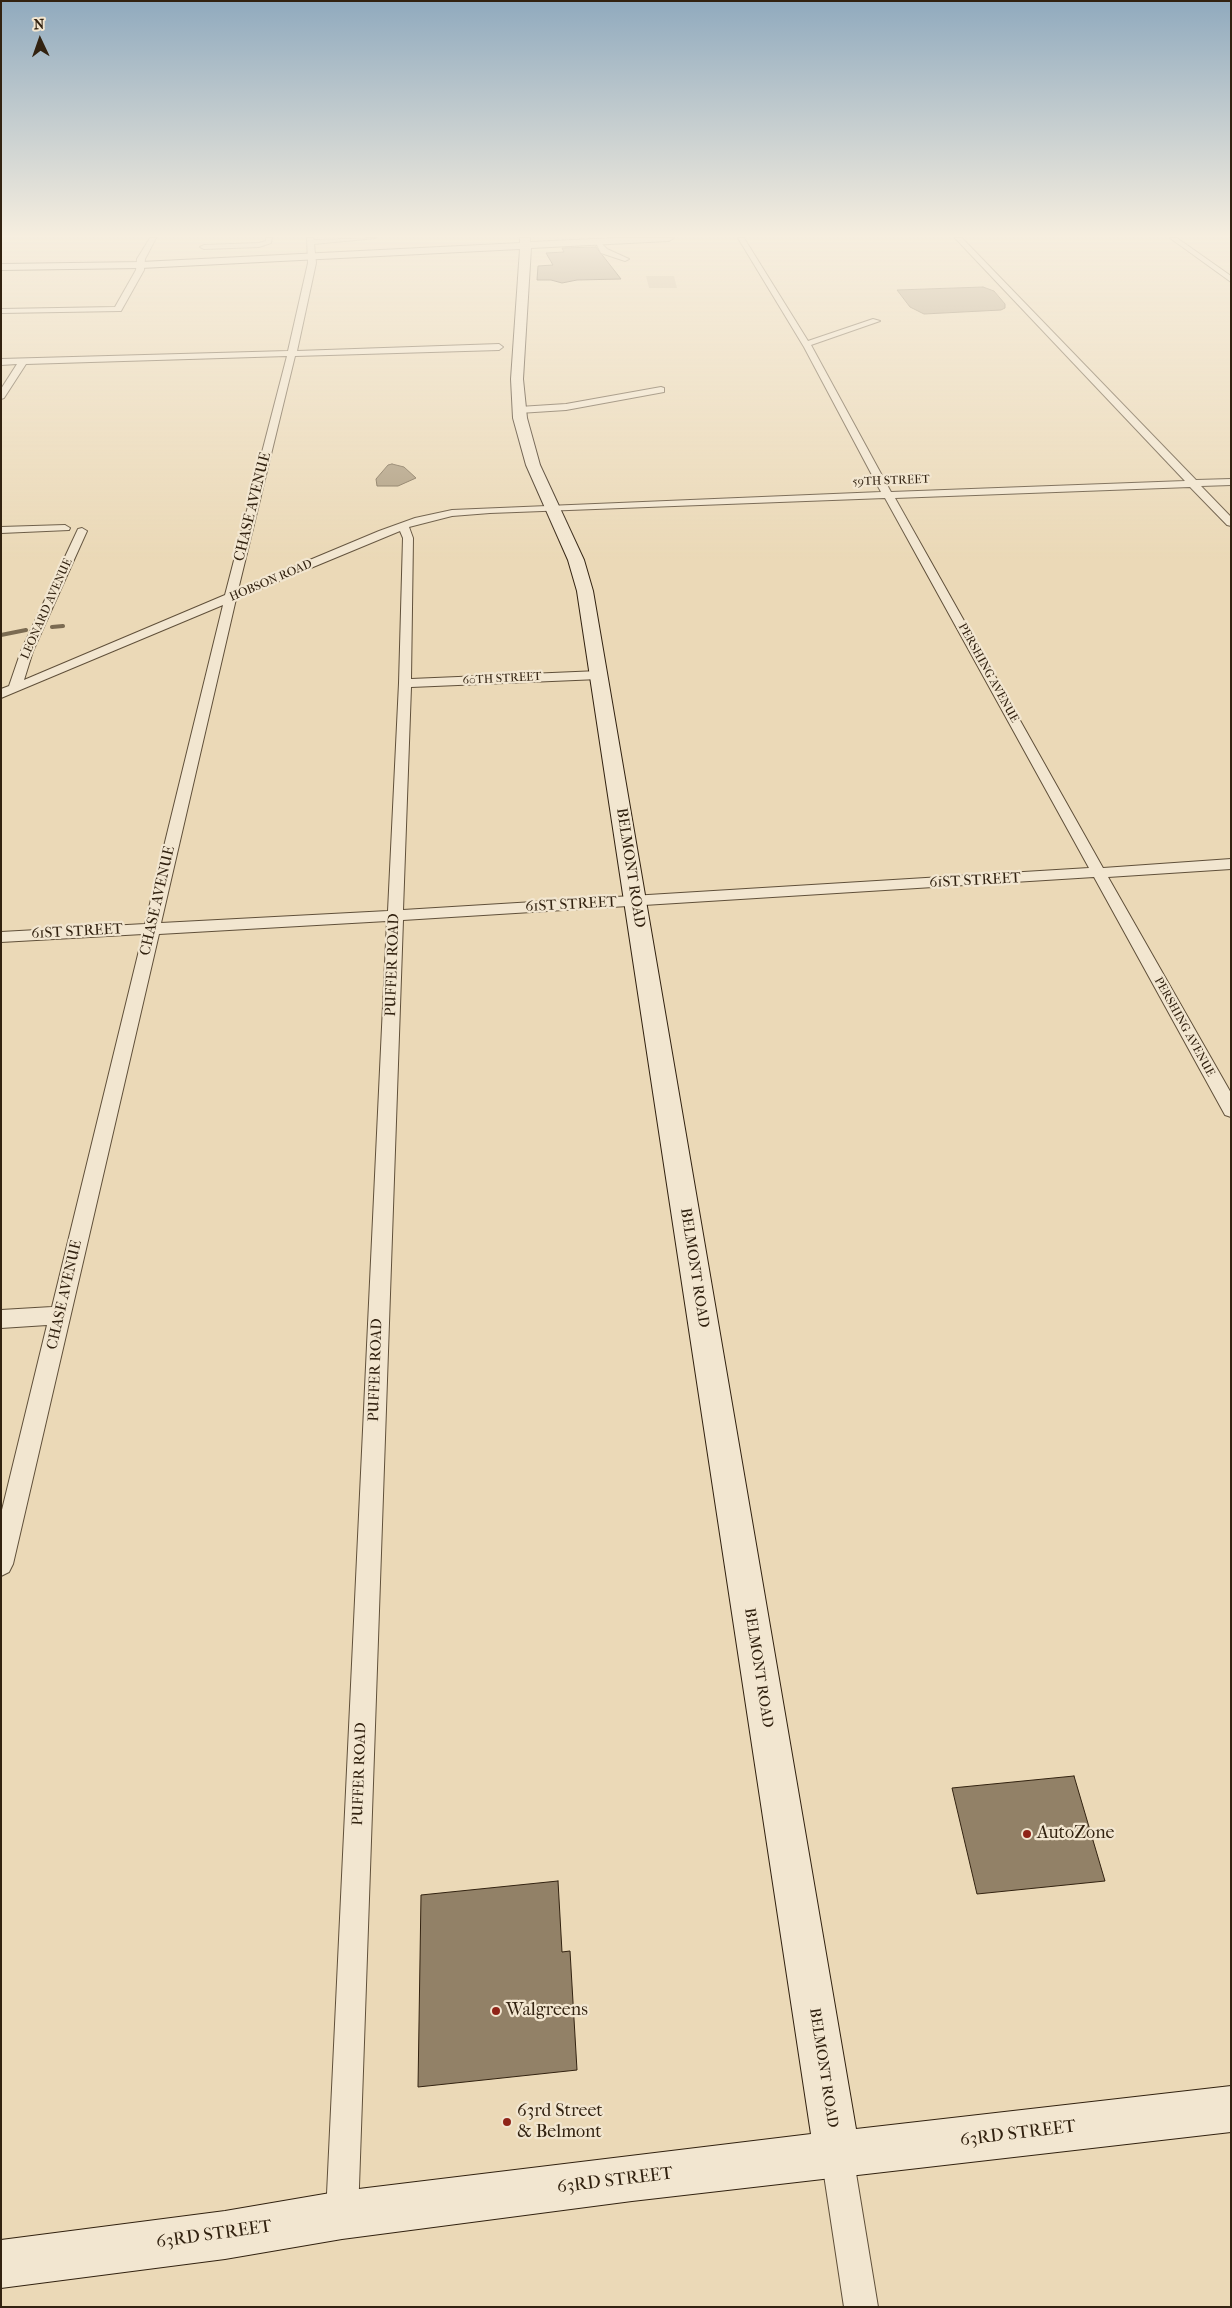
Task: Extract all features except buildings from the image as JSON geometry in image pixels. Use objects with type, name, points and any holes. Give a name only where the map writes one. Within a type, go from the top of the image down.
[{"type":"main road","name":"BELMONT ROAD","points":[[519,346],[517,379],[519,410],[527,448],[551,507],[576,560],[585,591],[837,2154]]},
{"type":"main road","name":"63RD STREET","points":[[1,2264],[225,2234],[342,2215],[837,2154],[1231,2109]]},
{"type":"street","name":"CHASE AVENUE","points":[[1,1564],[230,598],[246,533],[254,510],[291,346]]},
{"type":"street","name":"PERSHING AVENUE","points":[[807,346],[1231,1110]]},
{"type":"street","points":[[1061,346],[1231,523]]},
{"type":"street","points":[[1,362],[499,347]]},
{"type":"street","points":[[1,396],[23,361]]},
{"type":"street","points":[[519,410],[566,407],[661,390]]},
{"type":"street","name":"59TH STREET","points":[[551,507],[1231,482]]},
{"type":"street","name":"HOBSON ROAD","points":[[1,694],[403,526],[452,513],[551,507]]},
{"type":"street","name":"PUFFER ROAD","points":[[342,2215],[405,683],[408,538],[403,526]]},
{"type":"street","points":[[1,530],[66,528]]},
{"type":"street","name":"LEONARD AVENUE","points":[[15,688],[27,651],[82,531]]},
{"type":"street","name":"60TH STREET","points":[[405,683],[599,674]]},
{"type":"street","points":[[1,699],[1,707]]},
{"type":"street","name":"61ST STREET","points":[[1,937],[1099,874],[1231,864]]},
{"type":"street","points":[[1,1319],[60,1315]]},
{"type":"street","name":"BELMONT ROAD","points":[[837,2154],[861,2307]]},
{"type":"shaded area","points":[[388,465],[404,467],[416,478],[398,486],[377,486],[376,479]]},
{"type":"waterway","points":[[52,627],[63,626]]},
{"type":"waterway","points":[[1,635],[26,630]]},
{"type":"place","name":"AutoZone","points":[[1027,1834]]},
{"type":"place","name":"Walgreens","points":[[496,2011]]},
{"type":"place","name":"63rd Street & Belmont","points":[[507,2122]]}]
